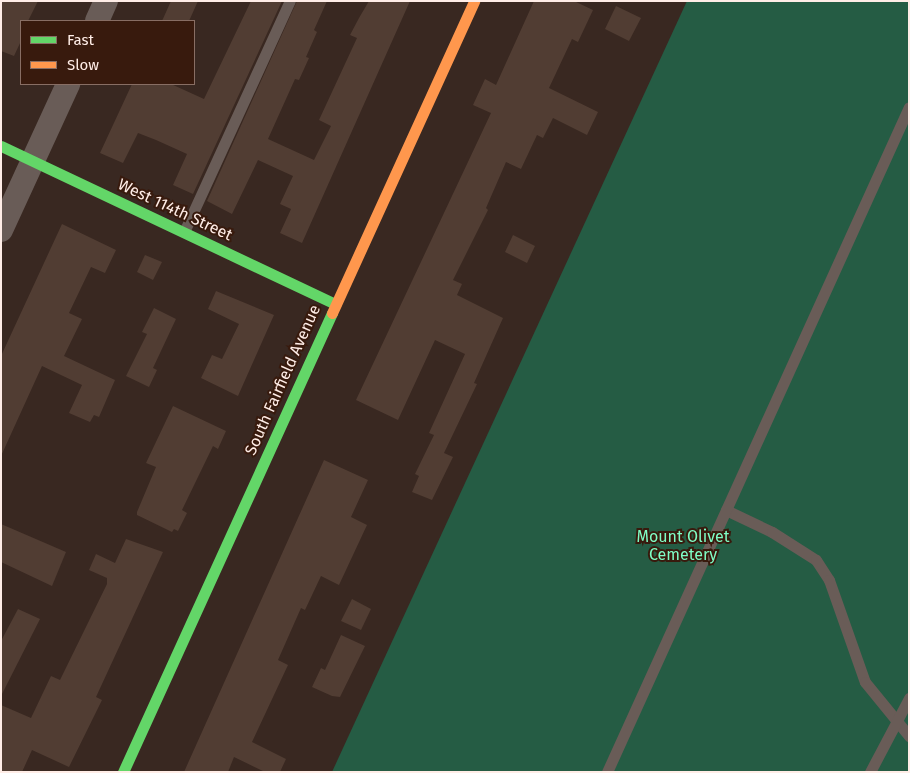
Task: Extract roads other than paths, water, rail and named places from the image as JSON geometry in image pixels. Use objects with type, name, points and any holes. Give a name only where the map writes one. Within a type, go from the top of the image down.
[{"type":"street","points":[[97,20],[106,1]]},
{"type":"street","name":"South Fairfield Avenue","points":[[123,772],[474,1]]},
{"type":"street","points":[[1,230],[68,85]]},
{"type":"street","name":"West 114th Street","points":[[1,146],[336,304]]},
{"type":"lane","points":[[184,232],[290,1]]},
{"type":"lane","points":[[607,772],[909,107]]},
{"type":"lane","points":[[726,510],[772,532],[816,560],[829,580],[865,682],[909,736]]},
{"type":"lane","points":[[870,772],[909,698]]},
{"type":"park label","name":"Mount Olivet Cemetery","points":[[683,546]]}]
